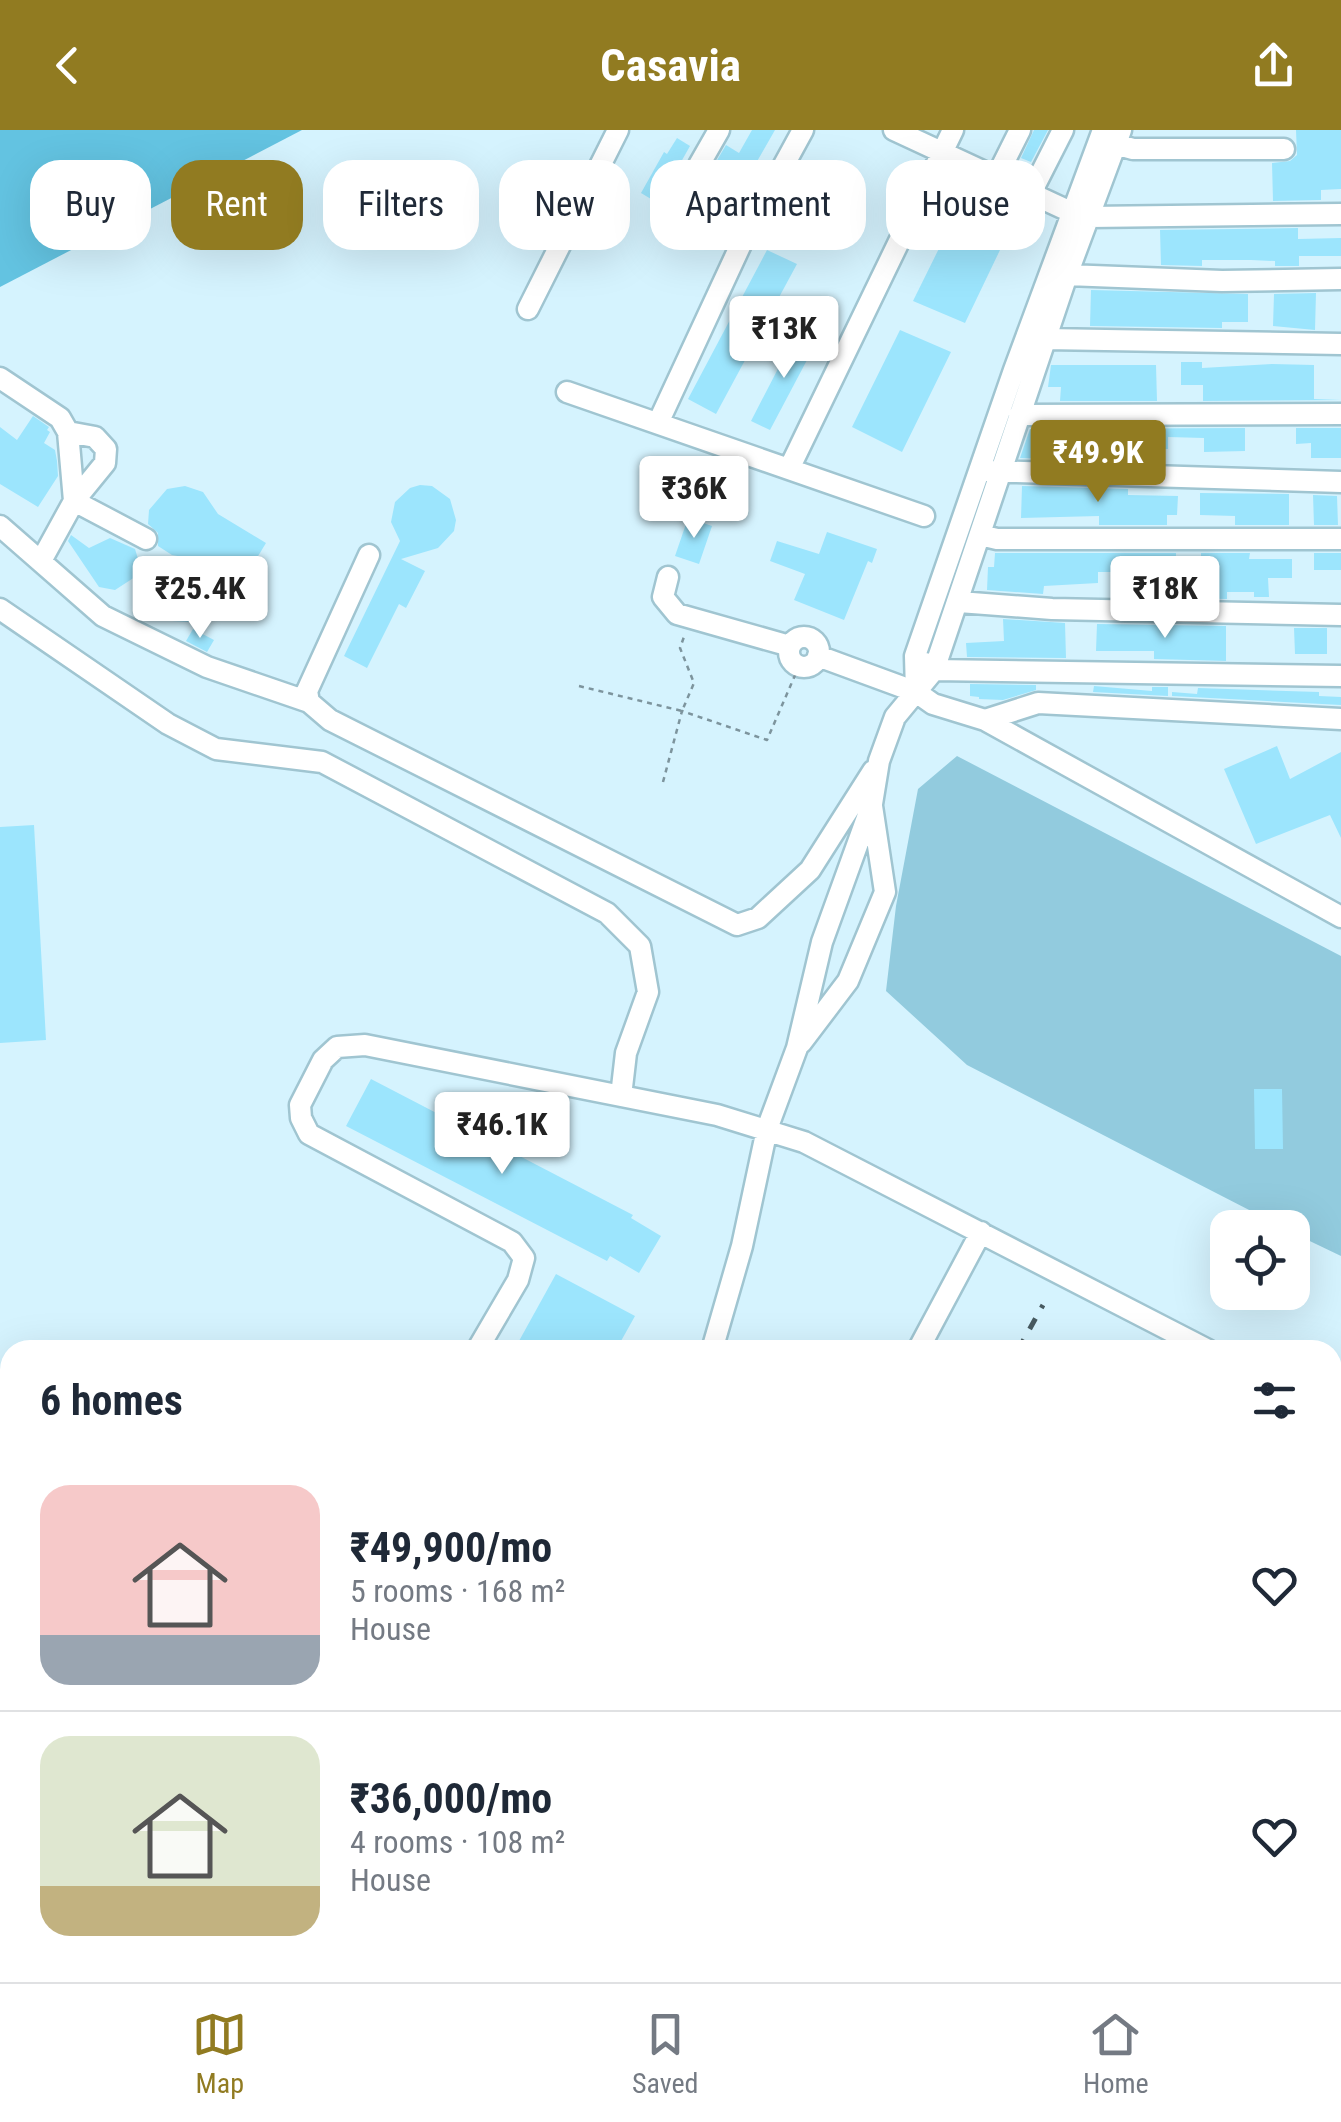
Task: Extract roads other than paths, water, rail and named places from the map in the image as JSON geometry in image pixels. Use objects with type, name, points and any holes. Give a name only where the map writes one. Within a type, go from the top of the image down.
[{"type":"street","points":[[528,309],[618,130]]},
{"type":"street","points":[[702,160],[719,130]]},
{"type":"street","points":[[658,423],[743,240],[803,130]]},
{"type":"street","points":[[894,130],[959,160]]},
{"type":"street","points":[[789,469],[953,130]]},
{"type":"street","points":[[1005,160],[1020,130]]},
{"type":"street","points":[[1045,165],[1063,130]]},
{"type":"street","points":[[916,692],[915,656],[989,472],[1080,214],[1113,135],[1133,149],[1284,149]]},
{"type":"street","points":[[1045,199],[1080,214],[1341,214]]},
{"type":"street","points":[[715,1340],[742,1246],[767,1129],[797,1048],[822,942],[872,804],[879,761],[894,717],[934,670],[959,602],[980,535],[989,472],[1018,414],[1045,339],[1067,275],[1080,214]]},
{"type":"street","points":[[1067,275],[1222,281],[1341,279]]},
{"type":"street","points":[[1045,339],[1341,344]]},
{"type":"street","points":[[0,378],[60,418],[68,432],[74,501]]},
{"type":"street","points":[[568,392],[924,516]]},
{"type":"street","points":[[1018,414],[1341,414]]},
{"type":"street","points":[[41,560],[74,501],[104,463],[106,449],[95,437],[68,432]]},
{"type":"street","points":[[989,472],[1341,482]]},
{"type":"street","points":[[74,501],[146,539]]},
{"type":"street","points":[[0,526],[104,616],[207,668],[309,702],[330,720],[737,925],[758,918],[810,870],[879,761]]},
{"type":"street","points":[[980,535],[1125,540],[1341,539]]},
{"type":"street","points":[[309,702],[307,691],[370,555]]},
{"type":"street","points":[[668,577],[663,597],[677,614],[916,692],[933,704],[985,720],[1341,917]]},
{"type":"street","points":[[959,602],[1052,609],[1341,615]]},
{"type":"street","points":[[0,609],[168,724],[216,749],[322,762],[607,914],[640,946],[648,992],[626,1053],[622,1096]]},
{"type":"street","points":[[915,656],[934,670],[1341,676]]},
{"type":"street","points":[[985,720],[1038,703],[1341,719]]},
{"type":"street","points":[[797,1048],[848,981],[884,892],[872,804]]},
{"type":"street","points":[[483,1340],[518,1280],[524,1258],[512,1242],[309,1134],[300,1105],[323,1060],[337,1047],[366,1045],[717,1115],[767,1129],[804,1142],[1189,1340]]},
{"type":"street","points":[[923,1340],[982,1232]]},
{"type":"railway","points":[[1024,1340],[1043,1305]]}]
